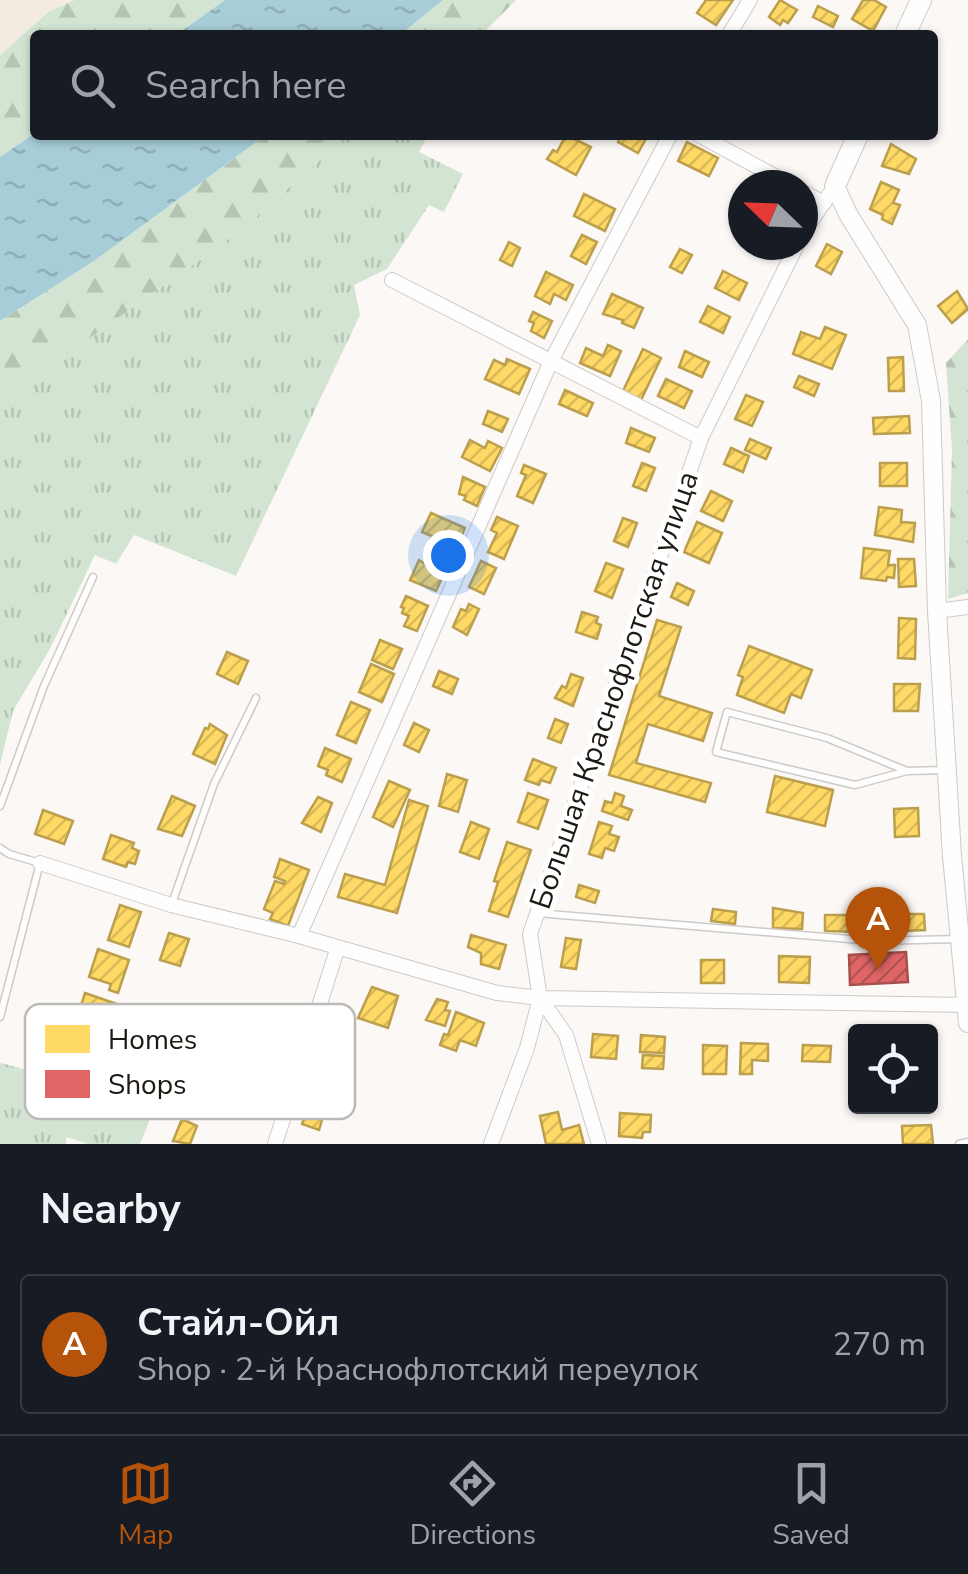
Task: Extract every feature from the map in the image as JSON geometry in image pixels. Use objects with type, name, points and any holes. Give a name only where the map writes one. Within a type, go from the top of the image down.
[{"type":"main road","points":[[907,30],[917,1]]},
{"type":"main road","points":[[829,194],[856,140]]},
{"type":"street","points":[[732,30],[750,0]]},
{"type":"street","points":[[298,936],[551,361],[667,140]]},
{"type":"street","points":[[708,140],[763,170]]},
{"type":"street","points":[[40,863],[171,905],[298,936],[497,993],[540,998],[967,1011],[946,770],[931,400],[917,325],[848,214],[829,194],[818,193]]},
{"type":"street","points":[[818,210],[829,194]]},
{"type":"street","name":"Большая Краснофлотская улица","points":[[599,1144],[566,1036],[540,998],[530,934],[701,438],[790,260]]},
{"type":"street","points":[[392,280],[701,438]]},
{"type":"street","points":[[937,611],[968,607]]},
{"type":"street","points":[[320,1004],[338,950]]},
{"type":"street","points":[[491,1144],[527,1048],[540,998]]},
{"type":"street","points":[[275,1144],[283,1119]]},
{"type":"lane","points":[[0,806],[44,686],[93,577]]},
{"type":"lane","points":[[171,905],[214,784],[256,698]]},
{"type":"lane","points":[[907,771],[827,738],[728,712],[716,752],[855,785],[907,771],[946,770]]},
{"type":"lane","points":[[0,848],[40,863],[0,1017]]},
{"type":"lane","points":[[537,914],[873,940],[960,939]]},
{"type":"lane","points":[[960,1144],[968,1142]]},
{"type":"shaded area","points":[[0,0],[75,0],[48,11],[0,55]]},
{"type":"green space","points":[[75,0],[225,0],[183,30],[30,30],[30,136],[0,157],[0,55],[49,11]]},
{"type":"green space","points":[[443,0],[516,0],[486,30],[406,30]]},
{"type":"green space","points":[[259,140],[342,140],[240,231],[0,402],[0,321],[94,261]]},
{"type":"green space","points":[[342,140],[425,140],[419,152],[463,174],[444,212],[429,205],[387,269],[354,285],[360,315],[236,576],[134,535],[116,564],[95,555],[50,649],[13,711],[0,765],[0,402],[240,231]]},
{"type":"green space","points":[[968,339],[968,593],[948,599],[952,450],[946,363]]},
{"type":"green space","points":[[0,1063],[25,1070],[25,1119],[150,1119],[140,1144],[88,1144],[66,1137],[66,1144],[0,1144]]},
{"type":"water","points":[[225,0],[443,0],[406,30],[183,30]]},
{"type":"water","points":[[30,136],[30,140],[259,140],[94,261],[0,321],[0,157]]},
{"type":"building: Homes","points":[[706,0],[733,0],[716,25],[697,13]]},
{"type":"building: Homes","points":[[780,0],[797,10],[788,23],[783,20],[780,25],[769,17]]},
{"type":"building: Homes","points":[[863,0],[874,0],[886,7],[874,30],[852,19]]},
{"type":"building: Homes","points":[[818,6],[838,16],[833,27],[813,17]]},
{"type":"building: Homes","points":[[563,140],[576,140],[591,147],[576,175],[547,159],[553,150],[557,152]]},
{"type":"building: Homes","points":[[619,140],[645,140],[638,153]]},
{"type":"building: Homes","points":[[687,142],[718,158],[709,176],[678,161]]},
{"type":"building: Homes","points":[[891,144],[916,159],[909,174],[882,166]]},
{"type":"building: Homes","points":[[881,182],[899,190],[893,203],[900,205],[892,224],[870,209]]},
{"type":"building: Homes","points":[[584,194],[615,209],[605,231],[574,216]]},
{"type":"building: Homes","points":[[582,235],[597,242],[586,264],[571,256]]},
{"type":"building: Homes","points":[[509,242],[520,248],[512,266],[500,260]]},
{"type":"building: Homes","points":[[827,244],[842,252],[831,274],[816,266]]},
{"type":"building: Homes","points":[[680,249],[692,255],[682,273],[670,267]]},
{"type":"building: Homes","points":[[723,271],[747,283],[739,300],[715,288]]},
{"type":"building: Homes","points":[[546,272],[573,285],[566,300],[554,294],[550,304],[535,296]]},
{"type":"building: Homes","points":[[957,291],[968,309],[952,323],[938,306]]},
{"type":"building: Homes","points":[[612,294],[643,308],[634,328],[603,314]]},
{"type":"building: Homes","points":[[708,306],[730,317],[723,333],[700,322]]},
{"type":"building: Homes","points":[[533,312],[552,321],[544,338],[531,331],[534,323],[529,321]]},
{"type":"building: Homes","points":[[825,327],[846,335],[832,369],[793,354],[801,332],[820,339]]},
{"type":"building: Homes","points":[[608,345],[621,351],[610,376],[580,363],[586,348],[603,356]]},
{"type":"building: Homes","points":[[643,349],[661,358],[641,400],[623,391]]},
{"type":"building: Homes","points":[[685,351],[709,362],[702,377],[679,367]]},
{"type":"building: Homes","points":[[903,357],[904,391],[889,391],[888,358]]},
{"type":"building: Homes","points":[[507,359],[530,369],[519,394],[485,379],[494,360],[505,365]]},
{"type":"building: Homes","points":[[799,376],[819,384],[814,396],[794,387]]},
{"type":"building: Homes","points":[[666,379],[692,391],[684,408],[658,396]]},
{"type":"building: Homes","points":[[565,390],[593,403],[587,416],[559,404]]},
{"type":"building: Homes","points":[[746,395],[763,402],[752,426],[735,419]]},
{"type":"building: Homes","points":[[488,411],[508,419],[502,432],[483,424]]},
{"type":"building: Homes","points":[[909,416],[910,433],[874,434],[873,418]]},
{"type":"building: Homes","points":[[631,428],[655,438],[649,452],[626,443]]},
{"type":"building: Homes","points":[[750,439],[771,448],[766,459],[745,450]]},
{"type":"building: Homes","points":[[470,440],[485,448],[488,441],[502,448],[490,471],[462,457]]},
{"type":"building: Homes","points":[[731,448],[749,456],[743,472],[724,464]]},
{"type":"building: Homes","points":[[642,463],[655,468],[646,491],[633,486]]},
{"type":"building: Homes","points":[[880,463],[907,463],[907,486],[880,486]]},
{"type":"building: Homes","points":[[524,465],[546,474],[533,503],[517,496],[526,475],[521,473]]},
{"type":"building: Homes","points":[[463,477],[485,487],[477,506],[459,494]]},
{"type":"building: Homes","points":[[711,491],[732,501],[723,521],[701,511]]},
{"type":"building: Homes","points":[[879,507],[902,510],[901,522],[915,523],[913,542],[875,535]]},
{"type":"building: Homes","points":[[431,513],[465,528],[455,551],[422,532]]},
{"type":"building: Homes","points":[[497,517],[518,526],[504,559],[488,552],[497,533],[491,530]]},
{"type":"building: Homes","points":[[623,518],[637,523],[628,547],[614,541]]},
{"type":"building: Homes","points":[[697,522],[722,533],[709,563],[684,552]]},
{"type":"building: Homes","points":[[864,548],[890,551],[888,565],[895,565],[894,578],[861,578]]},
{"type":"building: Homes","points":[[898,559],[914,559],[916,586],[899,587]]},
{"type":"building: Homes","points":[[419,560],[443,576],[436,591],[410,580]]},
{"type":"building: Homes","points":[[481,561],[496,568],[484,594],[469,587]]},
{"type":"building: Homes","points":[[606,563],[623,569],[612,598],[595,591]]},
{"type":"building: Homes","points":[[677,583],[694,591],[688,605],[671,597]]},
{"type":"building: Homes","points":[[406,596],[428,606],[417,631],[404,626],[409,616],[402,613],[401,607]]},
{"type":"building: Homes","points":[[469,604],[479,609],[467,635],[453,627],[461,609],[466,611]]},
{"type":"building: Homes","points":[[582,612],[598,617],[596,623],[601,625],[597,639],[576,632]]},
{"type":"building: Homes","points":[[899,618],[916,619],[915,659],[898,658]]},
{"type":"building: Homes","points":[[657,620],[681,627],[659,696],[712,713],[703,741],[648,724],[636,763],[711,783],[705,802],[609,775]]},
{"type":"building: Homes","points":[[380,640],[402,649],[393,669],[372,660]]},
{"type":"building: Homes","points":[[749,646],[812,670],[801,698],[791,694],[784,713],[737,695],[743,677],[738,675]]},
{"type":"building: Homes","points":[[227,652],[248,661],[238,684],[217,674]]},
{"type":"building: Homes","points":[[371,664],[394,674],[382,702],[359,692]]},
{"type":"building: Homes","points":[[439,671],[458,679],[452,694],[433,686]]},
{"type":"building: Homes","points":[[571,674],[583,678],[573,706],[555,698],[562,686],[566,688]]},
{"type":"building: Homes","points":[[894,684],[920,684],[918,711],[894,711]]},
{"type":"building: Homes","points":[[351,702],[370,710],[356,743],[337,735]]},
{"type":"building: Homes","points":[[555,719],[568,724],[561,743],[548,738]]},
{"type":"building: Homes","points":[[414,723],[429,730],[419,752],[404,745]]},
{"type":"building: Homes","points":[[210,724],[227,735],[215,764],[193,754]]},
{"type":"building: Homes","points":[[325,748],[351,759],[342,782],[326,775],[328,770],[318,766]]},
{"type":"building: Homes","points":[[533,759],[556,768],[550,783],[541,780],[539,785],[525,780]]},
{"type":"building: Homes","points":[[447,774],[467,780],[458,812],[439,806]]},
{"type":"building: Homes","points":[[775,776],[833,790],[825,826],[767,812]]},
{"type":"building: Homes","points":[[389,781],[410,790],[393,827],[373,817]]},
{"type":"building: Homes","points":[[528,793],[548,800],[538,829],[518,822]]},
{"type":"building: Homes","points":[[615,793],[624,796],[621,806],[632,810],[628,820],[602,811],[605,801],[612,803]]},
{"type":"building: Homes","points":[[172,796],[195,806],[182,836],[158,829]]},
{"type":"building: Homes","points":[[318,797],[332,803],[321,832],[302,823]]},
{"type":"building: Homes","points":[[409,800],[428,806],[397,913],[338,897],[345,874],[385,885]]},
{"type":"building: Homes","points":[[918,808],[919,836],[895,837],[894,809]]},
{"type":"building: Homes","points":[[43,810],[73,821],[64,844],[35,834]]},
{"type":"building: Homes","points":[[471,822],[489,829],[479,859],[460,852]]},
{"type":"building: Homes","points":[[599,822],[612,826],[609,834],[619,837],[614,851],[605,848],[602,858],[589,854]]},
{"type":"building: Homes","points":[[111,835],[134,843],[132,848],[139,851],[135,864],[128,862],[126,867],[103,859]]},
{"type":"building: Homes","points":[[507,842],[531,850],[508,917],[489,911]]},
{"type":"building: Homes","points":[[280,859],[309,870],[288,926],[270,919],[273,913],[264,909],[275,881],[285,881],[274,877]]},
{"type":"building: Homes","points":[[579,885],[599,891],[595,903],[576,897]]},
{"type":"building: Homes","points":[[120,905],[141,912],[129,947],[108,940]]},
{"type":"building: Homes","points":[[773,908],[803,913],[802,929],[773,928]]},
{"type":"building: Homes","points":[[713,909],[736,912],[735,924],[711,921]]},
{"type":"building: Homes","points":[[904,914],[924,914],[925,930],[904,931]]},
{"type":"building: Homes","points":[[825,915],[858,915],[858,932],[825,931]]},
{"type":"building: Homes","points":[[169,933],[189,939],[180,966],[160,960]]},
{"type":"building: Homes","points":[[471,935],[506,945],[499,969],[481,964],[481,953],[468,947]]},
{"type":"building: Homes","points":[[566,938],[581,940],[576,969],[561,967]]},
{"type":"building: Homes","points":[[98,949],[129,960],[118,993],[109,990],[111,984],[89,977]]},
{"type":"building: Homes","points":[[779,956],[810,957],[809,983],[779,982]]},
{"type":"building: Homes","points":[[701,960],[724,960],[724,983],[701,983]]},
{"type":"building: Homes","points":[[372,987],[398,996],[388,1028],[358,1018]]},
{"type":"building: Homes","points":[[85,993],[117,1004],[81,1004]]},
{"type":"building: Homes","points":[[437,999],[448,1002],[445,1010],[450,1011],[445,1026],[426,1020]]},
{"type":"building: Homes","points":[[456,1012],[484,1023],[476,1046],[460,1040],[456,1051],[440,1045]]},
{"type":"building: Homes","points":[[593,1034],[618,1036],[616,1059],[591,1057]]},
{"type":"building: Homes","points":[[641,1035],[665,1037],[664,1053],[640,1052]]},
{"type":"building: Homes","points":[[741,1043],[768,1044],[768,1061],[752,1060],[752,1074],[740,1074]]},
{"type":"building: Homes","points":[[703,1045],[727,1046],[726,1074],[703,1074]]},
{"type":"building: Homes","points":[[803,1045],[831,1046],[830,1062],[802,1061]]},
{"type":"building: Homes","points":[[643,1055],[664,1056],[663,1069],[642,1068]]},
{"type":"building: Homes","points":[[558,1112],[562,1130],[579,1125],[584,1144],[546,1144],[540,1116]]},
{"type":"building: Homes","points":[[620,1113],[651,1115],[650,1132],[643,1132],[642,1138],[619,1136]]},
{"type":"building: Homes","points":[[182,1119],[197,1126],[190,1144],[173,1141]]},
{"type":"building: Homes","points":[[304,1119],[322,1119],[319,1130],[302,1124]]},
{"type":"building: Homes","points":[[931,1125],[933,1144],[903,1144],[902,1126]]},
{"type":"building: Shops","points":[[906,952],[908,982],[850,985],[849,955]]},
{"type":"place","name":"Стайл-Ойл","points":[[878,969]]}]
